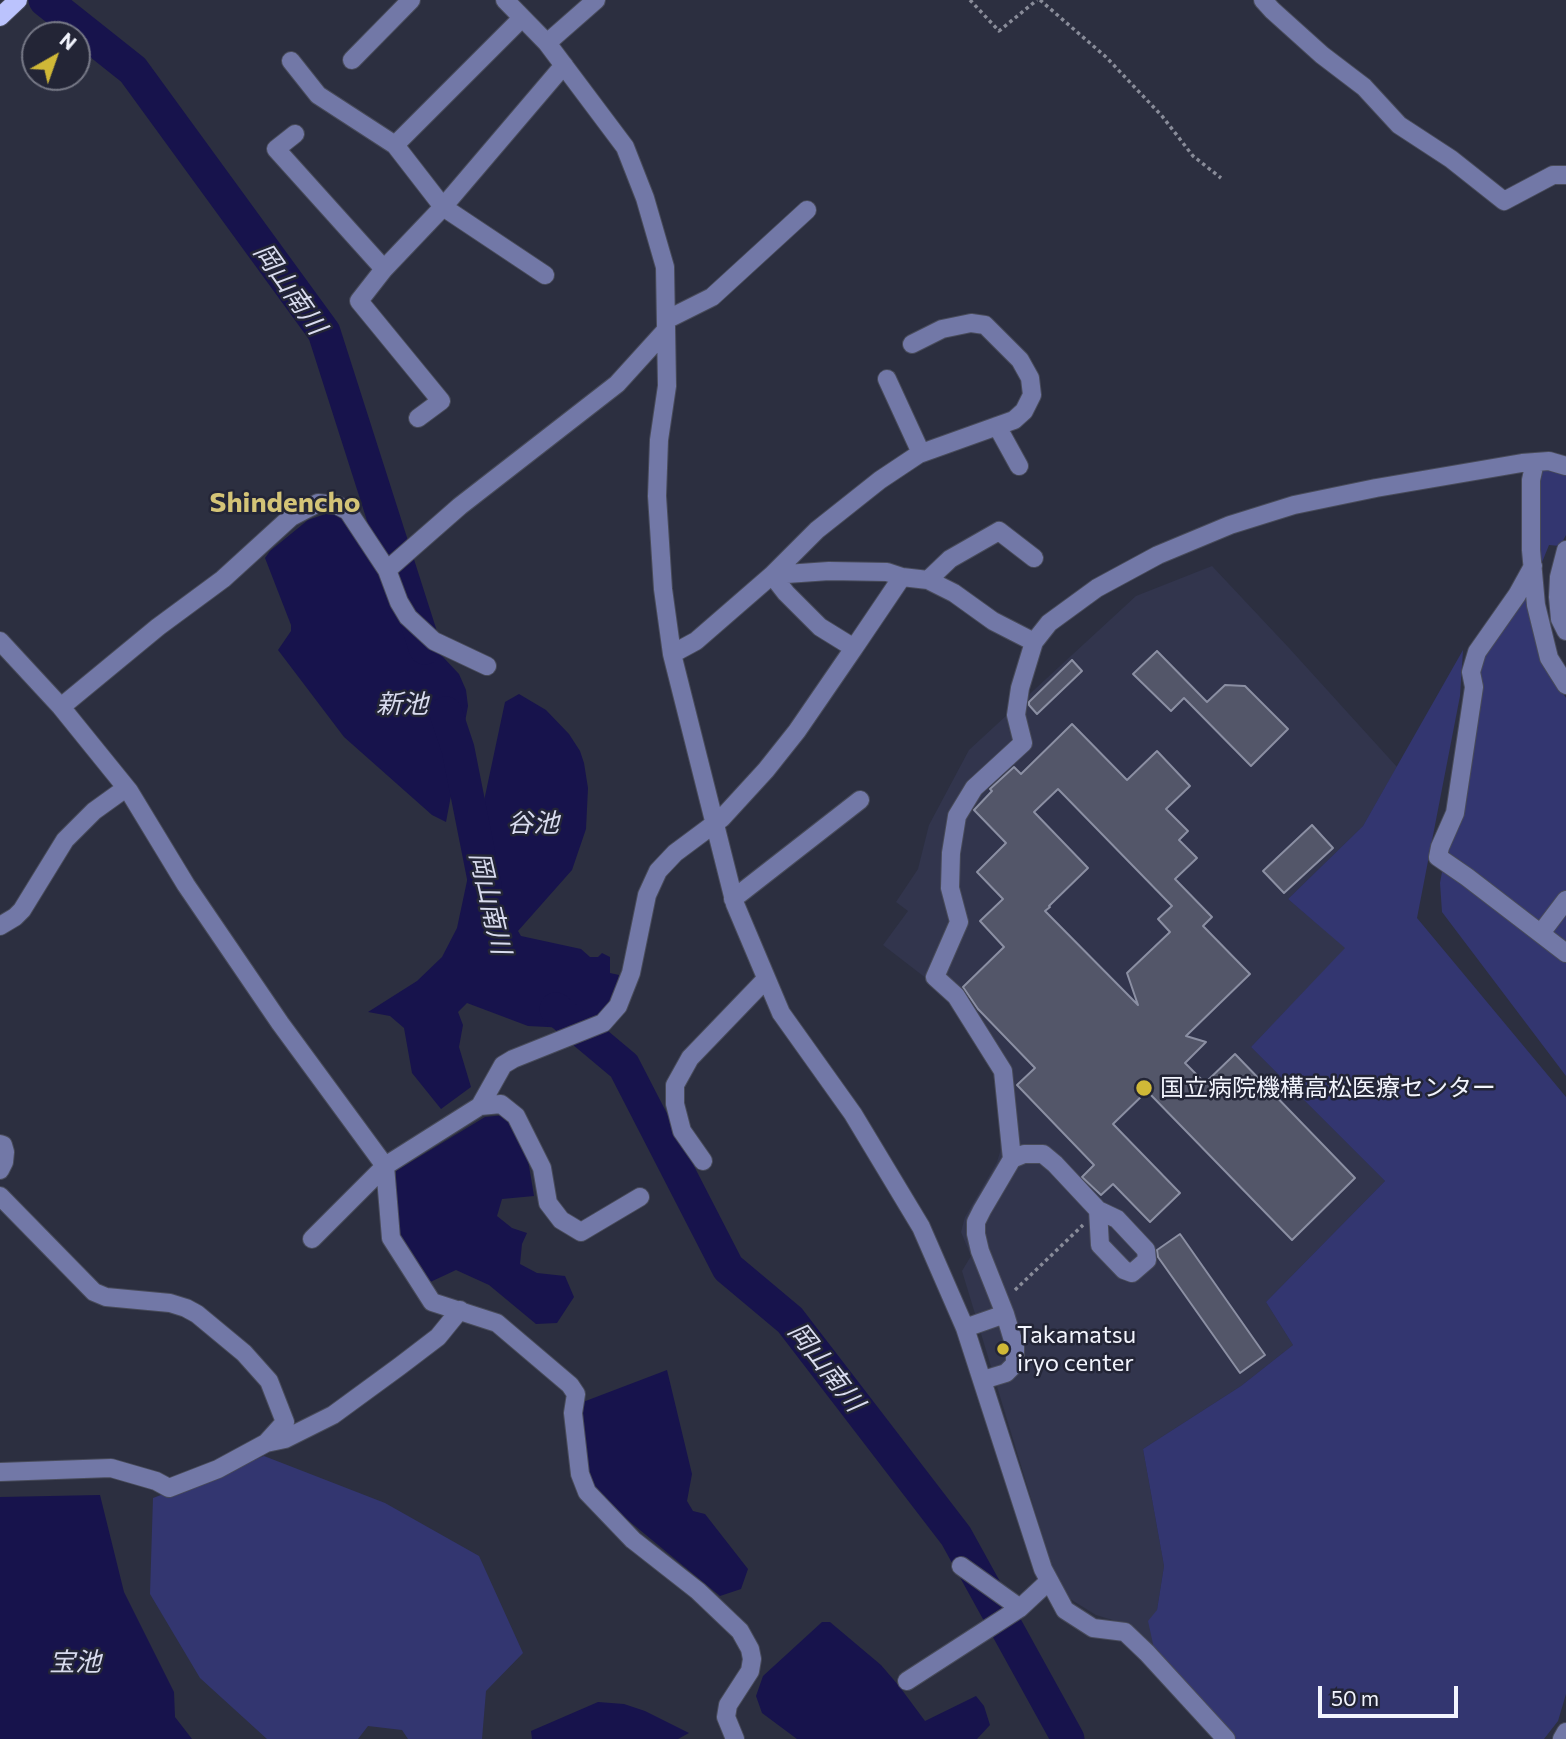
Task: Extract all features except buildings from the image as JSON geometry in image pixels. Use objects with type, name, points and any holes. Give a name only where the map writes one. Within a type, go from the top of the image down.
[{"type":"main road","points":[[0,17],[18,0]]},
{"type":"street","points":[[352,60],[411,0]]},
{"type":"street","points":[[505,0],[547,43],[625,148],[645,198],[665,267],[667,386],[659,440],[657,496],[663,589],[672,654],[733,898],[766,979],[781,1013],[853,1114],[920,1227],[965,1328],[1043,1569],[1065,1610],[1093,1628],[1125,1632],[1226,1739]]},
{"type":"street","points":[[547,43],[596,0]]},
{"type":"street","points":[[1263,0],[1322,55],[1364,87],[1399,125],[1451,159],[1504,201],[1553,175],[1566,175]]},
{"type":"street","points":[[395,145],[522,18]]},
{"type":"street","points":[[291,61],[318,95],[395,145],[443,207],[545,275]]},
{"type":"street","points":[[418,418],[441,401],[359,302],[384,269],[443,207],[564,65]]},
{"type":"street","points":[[295,134],[276,149],[384,269]]},
{"type":"street","points":[[387,570],[460,506],[617,384],[666,325],[712,297],[807,210]]},
{"type":"street","points":[[672,654],[696,641],[772,575],[817,530],[880,480],[921,453],[1014,420],[1024,411],[1032,395],[1030,378],[1020,359],[985,325],[971,323],[942,329],[912,344]]},
{"type":"street","points":[[887,379],[921,453]]},
{"type":"street","points":[[997,426],[1019,466]]},
{"type":"street","points":[[1013,1160],[1003,1071],[956,996],[935,977],[959,922],[950,888],[951,853],[957,816],[974,788],[1023,743],[1016,715],[1020,688],[1034,642],[1049,623],[1097,588],[1158,555],[1230,525],[1306,503],[1522,463],[1549,461],[1566,466]]},
{"type":"street","points":[[1535,462],[1531,480],[1532,566],[1536,605],[1549,658],[1566,685]]},
{"type":"street","points":[[61,707],[158,627],[223,579],[291,517],[318,503],[337,505],[348,511],[387,570],[408,617],[433,641],[487,666]]},
{"type":"street","points":[[928,580],[950,559],[999,531],[1034,558]]},
{"type":"street","points":[[1566,550],[1559,577],[1558,597],[1560,619],[1566,631]]},
{"type":"street","points":[[1532,566],[1517,595],[1477,652],[1471,672],[1474,687],[1455,813],[1438,858],[1566,953]]},
{"type":"street","points":[[772,575],[829,571],[887,572],[928,580],[954,593],[993,621],[1034,642]]},
{"type":"street","points":[[772,575],[820,628],[854,648]]},
{"type":"street","points":[[480,1106],[503,1066],[513,1059],[603,1023],[618,1006],[631,973],[647,895],[657,871],[675,853],[722,818],[766,770],[797,731],[902,577]]},
{"type":"street","points":[[0,641],[61,707],[126,788],[186,885],[272,1012],[385,1166],[391,1238],[432,1301],[497,1323],[570,1385],[576,1394],[573,1413],[580,1474],[587,1492],[633,1540],[698,1591],[740,1631],[750,1648],[752,1659],[750,1671],[728,1705],[726,1717],[735,1739]]},
{"type":"street","points":[[0,926],[22,910],[65,839],[94,811],[126,788]]},
{"type":"street","points":[[733,898],[860,800]]},
{"type":"street","points":[[1541,933],[1566,900]]},
{"type":"street","points":[[703,1161],[682,1131],[675,1104],[675,1085],[690,1058],[766,979]]},
{"type":"street","points":[[312,1238],[385,1166],[480,1106],[501,1104],[516,1116],[542,1168],[548,1203],[561,1220],[581,1232],[640,1196]]},
{"type":"street","points":[[0,1144],[5,1152],[0,1170]]},
{"type":"street","points":[[983,1380],[1006,1373],[1015,1364],[1015,1347],[1003,1309],[979,1251],[976,1234],[976,1222],[1013,1160],[1024,1154],[1043,1154],[1098,1210]]},
{"type":"street","points":[[0,1196],[94,1292],[106,1297],[170,1303],[197,1314],[244,1353],[270,1381],[285,1422],[265,1443],[218,1469],[169,1488],[156,1481],[111,1468],[0,1472]]},
{"type":"street","points":[[965,1328],[1003,1309]]},
{"type":"street","points":[[265,1443],[285,1439],[333,1415],[438,1337],[460,1310]]},
{"type":"street","points":[[961,1566],[1020,1608]]},
{"type":"street","points":[[907,1681],[1020,1608],[1049,1581]]},
{"type":"street","points":[[1562,1739],[1566,1732]]},
{"type":"path","points":[[970,0],[999,31],[1038,0],[1106,57],[1162,116],[1193,156],[1221,178]]},
{"type":"path","points":[[1003,1309],[1098,1210]]},
{"type":"shaded area","points":[[1542,466],[1566,473],[1566,535],[1560,546],[1549,545],[1526,602],[1544,663],[1566,698],[1566,1076],[1442,912],[1440,883],[1481,655],[1537,539]]},
{"type":"shaded area","name":"国立病院機構高松医療センター","points":[[1212,566],[1397,767],[1363,826],[1288,899],[1346,948],[1251,1047],[1385,1181],[1266,1302],[1293,1345],[1241,1386],[1143,1449],[1164,1566],[1157,1610],[1155,1653],[1137,1632],[1116,1621],[1096,1615],[1067,1597],[1053,1571],[962,1271],[971,1256],[961,1232],[965,1217],[1000,1152],[1000,1113],[991,1063],[944,992],[883,945],[908,911],[896,902],[918,869],[929,825],[969,750],[1136,596]]},
{"type":"shaded area","points":[[1463,650],[1460,696],[1417,918],[1566,1097],[1566,1694],[1558,1721],[1544,1739],[1233,1739],[1155,1653],[1148,1621],[1157,1610],[1164,1566],[1143,1449],[1241,1386],[1293,1345],[1266,1302],[1385,1181],[1251,1047],[1345,948],[1288,899],[1363,826]]},
{"type":"shaded area","points":[[264,1456],[385,1503],[479,1556],[523,1653],[486,1691],[482,1739],[408,1739],[402,1730],[368,1726],[358,1739],[267,1739],[200,1678],[150,1594],[153,1498]]},
{"type":"water","name":"新池","points":[[334,511],[344,515],[381,574],[399,620],[412,634],[443,657],[459,674],[466,690],[468,706],[446,822],[432,815],[344,737],[278,650],[291,631],[291,625],[265,558],[308,520]]},
{"type":"water","name":"谷池","points":[[519,694],[546,710],[569,734],[580,751],[588,788],[586,829],[572,870],[518,931],[521,936],[581,949],[590,957],[598,957],[602,953],[610,957],[610,973],[619,975],[614,1001],[599,1019],[567,1028],[528,1026],[467,1003],[458,1012],[463,1025],[459,1047],[471,1087],[441,1109],[412,1073],[404,1028],[390,1016],[368,1012],[417,981],[442,957],[457,928],[505,702]]},
{"type":"water","points":[[505,1115],[528,1160],[534,1196],[502,1199],[497,1216],[512,1228],[527,1233],[522,1244],[520,1264],[537,1273],[565,1276],[574,1297],[557,1323],[536,1324],[489,1285],[456,1270],[426,1284],[396,1230],[396,1171],[485,1117]]},
{"type":"water","points":[[667,1370],[692,1474],[687,1501],[693,1511],[705,1514],[748,1569],[741,1589],[720,1596],[595,1493],[586,1470],[580,1416],[583,1402]]},
{"type":"water","name":"宝池","points":[[100,1495],[124,1592],[174,1692],[175,1717],[192,1739],[0,1739],[0,1497]]},
{"type":"water","points":[[822,1622],[830,1622],[881,1665],[925,1721],[976,1696],[984,1706],[990,1725],[977,1739],[797,1739],[762,1713],[756,1696],[763,1676]]},
{"type":"water","points":[[598,1702],[624,1704],[645,1711],[689,1733],[678,1739],[532,1739],[531,1731]]},
{"type":"waterway","name":"岡山南川","points":[[45,0],[133,70],[324,332],[425,648]]},
{"type":"waterway","name":"岡山南川","points":[[446,713],[458,749],[485,885]]},
{"type":"waterway","name":"岡山南川","points":[[556,1009],[624,1066],[728,1268],[790,1320],[956,1536],[1068,1739]]},
{"type":"place","name":"国立病院機構高松医療センター","points":[[1144,1088]]},
{"type":"place","name":"Takamatsu iryo center","points":[[1003,1349]]},
{"type":"district","name":"Shindencho","points":[[285,503]]}]
